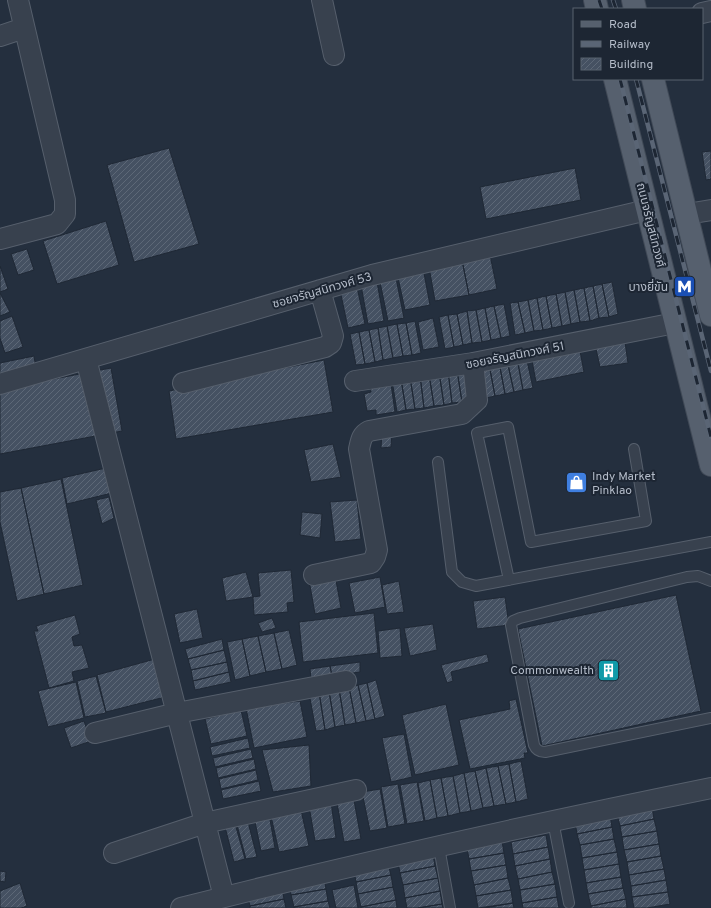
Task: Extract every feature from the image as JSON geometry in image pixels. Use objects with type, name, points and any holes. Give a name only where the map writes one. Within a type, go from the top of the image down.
[{"type":"main road","name":"ถนนจรัญสนิทวงศ์","points":[[615,80],[711,465]]},
{"type":"main road","points":[[653,80],[711,315]]},
{"type":"street","points":[[0,239],[57,224],[65,214],[65,200],[18,0]]},
{"type":"street","points":[[322,0],[334,55]]},
{"type":"street","points":[[0,36],[24,28]]},
{"type":"street","name":"ซอยจรัญสนิทวงศ์ 53","points":[[0,384],[372,275],[647,210]]},
{"type":"street","points":[[687,214],[711,210]]},
{"type":"street","points":[[183,383],[325,347],[331,343],[333,336],[320,290]]},
{"type":"street","name":"ซอยจรัญสนิทวงศ์ 51","points":[[355,381],[473,363],[675,323]]},
{"type":"street","points":[[86,359],[224,897]]},
{"type":"street","points":[[314,575],[371,562],[375,557],[377,550],[359,449],[361,439],[364,434],[369,431],[462,414],[477,400],[473,363]]},
{"type":"street","points":[[95,733],[177,713],[346,681]]},
{"type":"street","points":[[181,908],[205,905],[224,897],[299,878],[711,788]]},
{"type":"street","points":[[114,853],[205,824],[356,790]]},
{"type":"lane","points":[[509,580],[477,433],[508,427],[531,542],[646,521],[634,449]]},
{"type":"lane","points":[[438,462],[452,572],[462,582],[476,586],[711,542]]},
{"type":"lane","points":[[711,581],[698,576],[687,577],[520,618],[513,621],[511,625],[534,745],[536,749],[540,751],[545,752],[711,718]]},
{"type":"lane","points":[[553,822],[569,903]]},
{"type":"lane","points":[[439,847],[450,908]]},
{"type":"building","points":[[169,148],[199,244],[134,262],[107,165]]},
{"type":"building","points":[[711,151],[711,179],[706,180],[702,152]]},
{"type":"building","points":[[575,168],[581,200],[486,219],[480,187]]},
{"type":"building","points":[[106,221],[119,265],[57,284],[43,241]]},
{"type":"building","points":[[27,249],[34,270],[18,275],[11,254]]},
{"type":"building","points":[[490,255],[497,289],[469,295],[462,260]]},
{"type":"building","points":[[462,260],[469,295],[435,301],[429,267]]},
{"type":"building","points":[[0,266],[8,289],[0,292]]},
{"type":"building","points":[[423,268],[430,305],[405,310],[397,273]]},
{"type":"building","points":[[396,278],[404,318],[388,321],[380,282]]},
{"type":"building","points":[[377,282],[384,321],[368,324],[361,285]]},
{"type":"building","points":[[612,282],[618,314],[609,317],[602,284]]},
{"type":"building","points":[[602,284],[609,317],[599,318],[593,286]]},
{"type":"building","points":[[593,286],[599,318],[590,321],[584,288]]},
{"type":"building","points":[[357,287],[365,324],[348,328],[340,290]]},
{"type":"building","points":[[584,288],[590,321],[580,322],[574,290]]},
{"type":"building","points":[[574,290],[580,322],[571,324],[565,292]]},
{"type":"building","points":[[565,292],[571,324],[562,326],[556,294]]},
{"type":"building","points":[[0,293],[10,312],[0,316]]},
{"type":"building","points":[[556,294],[562,326],[552,328],[546,296]]},
{"type":"building","points":[[546,296],[552,328],[543,330],[537,298]]},
{"type":"building","points":[[537,298],[543,330],[534,331],[528,300]]},
{"type":"building","points":[[528,300],[534,331],[525,333],[518,302]]},
{"type":"building","points":[[518,302],[525,333],[515,335],[510,303]]},
{"type":"building","points":[[504,304],[510,336],[501,338],[494,306]]},
{"type":"building","points":[[494,306],[501,338],[491,340],[485,308]]},
{"type":"building","points":[[485,308],[491,340],[482,342],[476,310]]},
{"type":"building","points":[[476,310],[482,342],[472,343],[467,311]]},
{"type":"building","points":[[467,311],[472,343],[463,345],[457,314]]},
{"type":"building","points":[[457,314],[463,345],[454,347],[448,315]]},
{"type":"building","points":[[448,315],[454,347],[445,349],[439,317]]},
{"type":"building","points":[[12,316],[23,347],[5,353],[0,338],[0,321]]},
{"type":"building","points":[[433,318],[439,347],[423,350],[418,322]]},
{"type":"building","points":[[415,321],[421,353],[412,355],[406,323]]},
{"type":"building","points":[[406,323],[412,355],[403,356],[397,324]]},
{"type":"building","points":[[397,324],[403,356],[393,358],[387,326]]},
{"type":"building","points":[[387,326],[393,358],[383,360],[378,328]]},
{"type":"building","points":[[378,328],[383,360],[375,362],[369,330]]},
{"type":"building","points":[[369,330],[375,362],[365,364],[359,332]]},
{"type":"building","points":[[359,332],[365,364],[356,365],[350,334]]},
{"type":"building","points":[[624,335],[628,363],[600,367],[594,340]]},
{"type":"building","points":[[579,346],[584,372],[536,382],[531,355]]},
{"type":"building","points":[[34,356],[38,382],[111,368],[122,431],[0,454],[0,363]]},
{"type":"building","points":[[526,356],[533,388],[523,390],[517,358]]},
{"type":"building","points":[[517,358],[523,390],[514,392],[507,360]]},
{"type":"building","points":[[324,360],[333,412],[176,439],[169,391]]},
{"type":"building","points":[[507,360],[514,392],[505,394],[499,362]]},
{"type":"building","points":[[499,362],[505,394],[495,396],[489,364]]},
{"type":"building","points":[[489,364],[495,396],[486,398],[480,366]]},
{"type":"building","points":[[467,368],[472,400],[462,402],[457,370]]},
{"type":"building","points":[[457,370],[462,402],[452,403],[448,371]]},
{"type":"building","points":[[448,371],[452,403],[444,405],[439,372]]},
{"type":"building","points":[[439,372],[444,405],[434,406],[429,374]]},
{"type":"building","points":[[429,374],[434,406],[424,408],[420,375]]},
{"type":"building","points":[[420,375],[424,408],[415,409],[410,377]]},
{"type":"building","points":[[390,377],[395,412],[376,415],[376,410],[367,411],[364,394],[371,392],[370,380]]},
{"type":"building","points":[[410,377],[415,409],[406,410],[401,379]]},
{"type":"building","points":[[401,379],[406,410],[397,412],[392,380]]},
{"type":"building","points":[[382,432],[392,433],[391,447],[381,448]]},
{"type":"building","points":[[333,444],[341,477],[311,482],[304,450]]},
{"type":"building","points":[[106,468],[112,493],[67,504],[62,478]]},
{"type":"building","points":[[61,479],[83,585],[44,594],[21,488]]},
{"type":"building","points":[[21,488],[44,594],[17,601],[0,522],[0,492]]},
{"type":"building","points":[[109,497],[114,518],[102,524],[96,500]]},
{"type":"building","points":[[357,500],[361,539],[335,542],[330,502]]},
{"type":"building","points":[[302,512],[322,514],[320,538],[300,535]]},
{"type":"building","points":[[291,570],[294,602],[287,603],[288,612],[254,615],[253,597],[260,596],[258,573]]},
{"type":"building","points":[[246,572],[253,597],[226,601],[222,578]]},
{"type":"building","points":[[335,575],[341,608],[315,614],[309,580]]},
{"type":"building","points":[[380,577],[385,607],[355,613],[349,583]]},
{"type":"building","points":[[399,581],[404,612],[387,614],[382,585]]},
{"type":"building","name":"Commonwealth","points":[[676,595],[701,711],[542,746],[518,629]]},
{"type":"building","points":[[505,597],[509,625],[477,629],[473,601]]},
{"type":"building","points":[[197,609],[203,638],[180,643],[174,614]]},
{"type":"building","points":[[374,613],[378,653],[303,662],[299,622]]},
{"type":"building","points":[[75,615],[80,634],[72,637],[74,646],[82,645],[89,668],[72,672],[74,681],[49,688],[34,631],[38,631],[36,626]]},
{"type":"building","points":[[272,618],[276,628],[262,632],[258,623]]},
{"type":"building","points":[[433,624],[437,650],[410,656],[404,628]]},
{"type":"building","points":[[400,628],[402,656],[380,658],[378,631]]},
{"type":"building","points":[[289,630],[297,665],[282,669],[274,633]]},
{"type":"building","points":[[274,633],[282,669],[266,672],[258,636]]},
{"type":"building","points":[[258,636],[266,672],[250,676],[242,639]]},
{"type":"building","points":[[222,639],[224,650],[188,659],[185,649]]},
{"type":"building","points":[[242,639],[250,676],[235,680],[227,642]]},
{"type":"building","points":[[224,650],[227,662],[191,670],[188,659]]},
{"type":"building","points":[[487,654],[489,662],[451,672],[453,681],[447,683],[441,665]]},
{"type":"building","points":[[155,659],[165,697],[106,712],[97,675]]},
{"type":"building","points":[[227,662],[229,672],[193,681],[191,670]]},
{"type":"building","points":[[360,662],[360,672],[332,676],[330,666]]},
{"type":"building","points":[[330,666],[332,676],[311,679],[310,669]]},
{"type":"building","points":[[229,672],[231,682],[195,690],[193,681]]},
{"type":"building","points":[[96,676],[106,713],[85,717],[77,681]]},
{"type":"building","points":[[376,680],[385,716],[375,719],[367,683]]},
{"type":"building","points":[[76,682],[84,718],[48,727],[38,691]]},
{"type":"building","points":[[367,683],[375,719],[366,721],[358,685]]},
{"type":"building","points":[[358,685],[366,721],[356,723],[349,687]]},
{"type":"building","points":[[349,687],[356,723],[345,725],[339,689]]},
{"type":"building","points":[[339,689],[345,725],[335,727],[329,691]]},
{"type":"building","points":[[329,691],[335,727],[325,730],[319,692]]},
{"type":"building","points":[[319,692],[325,730],[316,731],[309,693]]},
{"type":"building","points":[[516,699],[528,753],[524,753],[525,758],[470,769],[459,720],[510,709],[509,701]]},
{"type":"building","points":[[300,701],[307,737],[254,748],[246,708]]},
{"type":"building","points":[[446,704],[459,765],[415,775],[402,715]]},
{"type":"building","points":[[241,710],[247,736],[211,744],[205,719]]},
{"type":"building","points":[[84,721],[91,741],[71,748],[64,728]]},
{"type":"building","points":[[404,734],[412,777],[391,782],[382,738]]},
{"type":"building","points":[[248,738],[250,748],[212,756],[210,747]]},
{"type":"building","points":[[309,745],[311,786],[273,792],[262,750]]},
{"type":"building","points":[[251,749],[253,758],[215,767],[213,758]]},
{"type":"building","points":[[254,759],[256,769],[218,778],[216,768]]},
{"type":"building","points":[[521,761],[528,799],[516,802],[509,764]]},
{"type":"building","points":[[509,764],[516,802],[506,804],[498,766]]},
{"type":"building","points":[[498,766],[506,804],[494,806],[486,768]]},
{"type":"building","points":[[486,768],[494,806],[483,808],[475,771]]},
{"type":"building","points":[[256,770],[258,780],[221,789],[219,779]]},
{"type":"building","points":[[475,771],[483,808],[471,811],[464,773]]},
{"type":"building","points":[[464,773],[471,811],[460,813],[453,776]]},
{"type":"building","points":[[453,776],[460,813],[448,816],[441,778]]},
{"type":"building","points":[[441,778],[448,816],[437,818],[430,780]]},
{"type":"building","points":[[430,780],[437,818],[425,821],[418,783]]},
{"type":"building","points":[[259,781],[261,791],[223,799],[221,790]]},
{"type":"building","points":[[417,782],[424,821],[407,824],[400,785]]},
{"type":"building","points":[[398,784],[405,824],[388,827],[381,787]]},
{"type":"building","points":[[380,789],[387,828],[370,831],[362,792]]},
{"type":"building","points":[[354,800],[361,839],[344,842],[337,803]]},
{"type":"building","points":[[331,802],[336,838],[315,841],[309,806]]},
{"type":"building","points":[[652,807],[654,819],[620,826],[617,814]]},
{"type":"building","points":[[301,810],[309,846],[279,852],[271,816]]},
{"type":"building","points":[[269,814],[275,848],[261,851],[254,817]]},
{"type":"building","points":[[610,815],[612,827],[577,834],[575,822]]},
{"type":"building","points":[[247,818],[257,857],[246,859],[236,821]]},
{"type":"building","points":[[654,819],[657,831],[622,837],[620,826]]},
{"type":"building","points":[[234,820],[245,859],[234,862],[224,823]]},
{"type":"building","points":[[612,827],[614,839],[580,845],[577,834]]},
{"type":"building","points":[[657,831],[659,844],[624,850],[622,837]]},
{"type":"building","points":[[546,835],[548,847],[513,854],[511,842]]},
{"type":"building","points":[[614,839],[617,852],[582,858],[580,845]]},
{"type":"building","points":[[502,841],[504,853],[469,859],[467,848]]},
{"type":"building","points":[[659,844],[661,856],[627,862],[624,850]]},
{"type":"building","points":[[548,847],[550,859],[515,866],[513,854]]},
{"type":"building","points":[[617,852],[619,864],[584,870],[582,858]]},
{"type":"building","points":[[504,853],[506,865],[471,871],[469,859]]},
{"type":"building","points":[[433,855],[435,866],[400,873],[398,862]]},
{"type":"building","points":[[661,856],[664,869],[629,875],[627,862]]},
{"type":"building","points":[[550,859],[552,872],[518,879],[515,866]]},
{"type":"building","points":[[388,864],[391,875],[356,882],[354,870]]},
{"type":"building","points":[[619,864],[621,877],[586,883],[584,870]]},
{"type":"building","points":[[506,865],[508,878],[474,885],[471,871]]},
{"type":"building","points":[[435,866],[438,878],[403,885],[400,873]]},
{"type":"building","points":[[664,869],[666,880],[631,886],[629,875]]},
{"type":"building","points":[[0,871],[6,872],[5,882],[0,881]]},
{"type":"building","points":[[552,872],[555,884],[520,890],[518,879]]},
{"type":"building","points":[[391,875],[393,887],[358,894],[356,882]]},
{"type":"building","points":[[324,877],[326,889],[291,895],[289,884]]},
{"type":"building","points":[[621,877],[623,888],[588,894],[586,883]]},
{"type":"building","points":[[438,878],[440,891],[405,898],[403,885]]},
{"type":"building","points":[[508,878],[511,890],[476,896],[474,885]]},
{"type":"building","points":[[666,880],[668,892],[632,897],[631,886]]},
{"type":"building","points":[[20,883],[27,906],[21,908],[0,908],[0,891]]},
{"type":"building","points":[[555,884],[557,897],[522,903],[520,890]]},
{"type":"building","points":[[354,885],[358,908],[336,908],[332,890]]},
{"type":"building","points":[[282,887],[284,899],[250,906],[247,894]]},
{"type":"building","points":[[393,887],[396,900],[361,907],[358,894]]},
{"type":"building","points":[[623,888],[626,899],[591,906],[588,894]]},
{"type":"building","points":[[326,889],[328,901],[294,907],[291,895]]},
{"type":"building","points":[[511,890],[513,903],[478,908],[476,896]]},
{"type":"building","points":[[440,891],[442,904],[418,908],[407,908],[405,898]]},
{"type":"building","points":[[668,892],[670,904],[647,908],[634,908],[632,897]]},
{"type":"building","points":[[557,897],[559,908],[523,908],[522,903]]},
{"type":"building","points":[[284,899],[286,908],[250,908],[250,906]]},
{"type":"building","points":[[626,899],[627,908],[591,908],[591,906]]},
{"type":"building","points":[[396,900],[397,908],[361,908],[361,907]]},
{"type":"building","points":[[328,901],[330,908],[294,908],[294,907]]},
{"type":"building","points":[[513,903],[514,908],[485,908]]},
{"type":"building","points":[[442,904],[443,908],[418,908]]},
{"type":"railway","points":[[599,0],[602,8]]},
{"type":"railway","points":[[613,0],[616,8]]},
{"type":"railway","points":[[620,80],[711,437]]},
{"type":"railway","points":[[636,80],[711,371]]},
{"type":"place","name":"บางยี่ขัน","points":[[684,287]]},
{"type":"place","name":"Indy Market Pinklao","points":[[577,483]]},
{"type":"place","name":"Commonwealth","points":[[609,670]]}]
